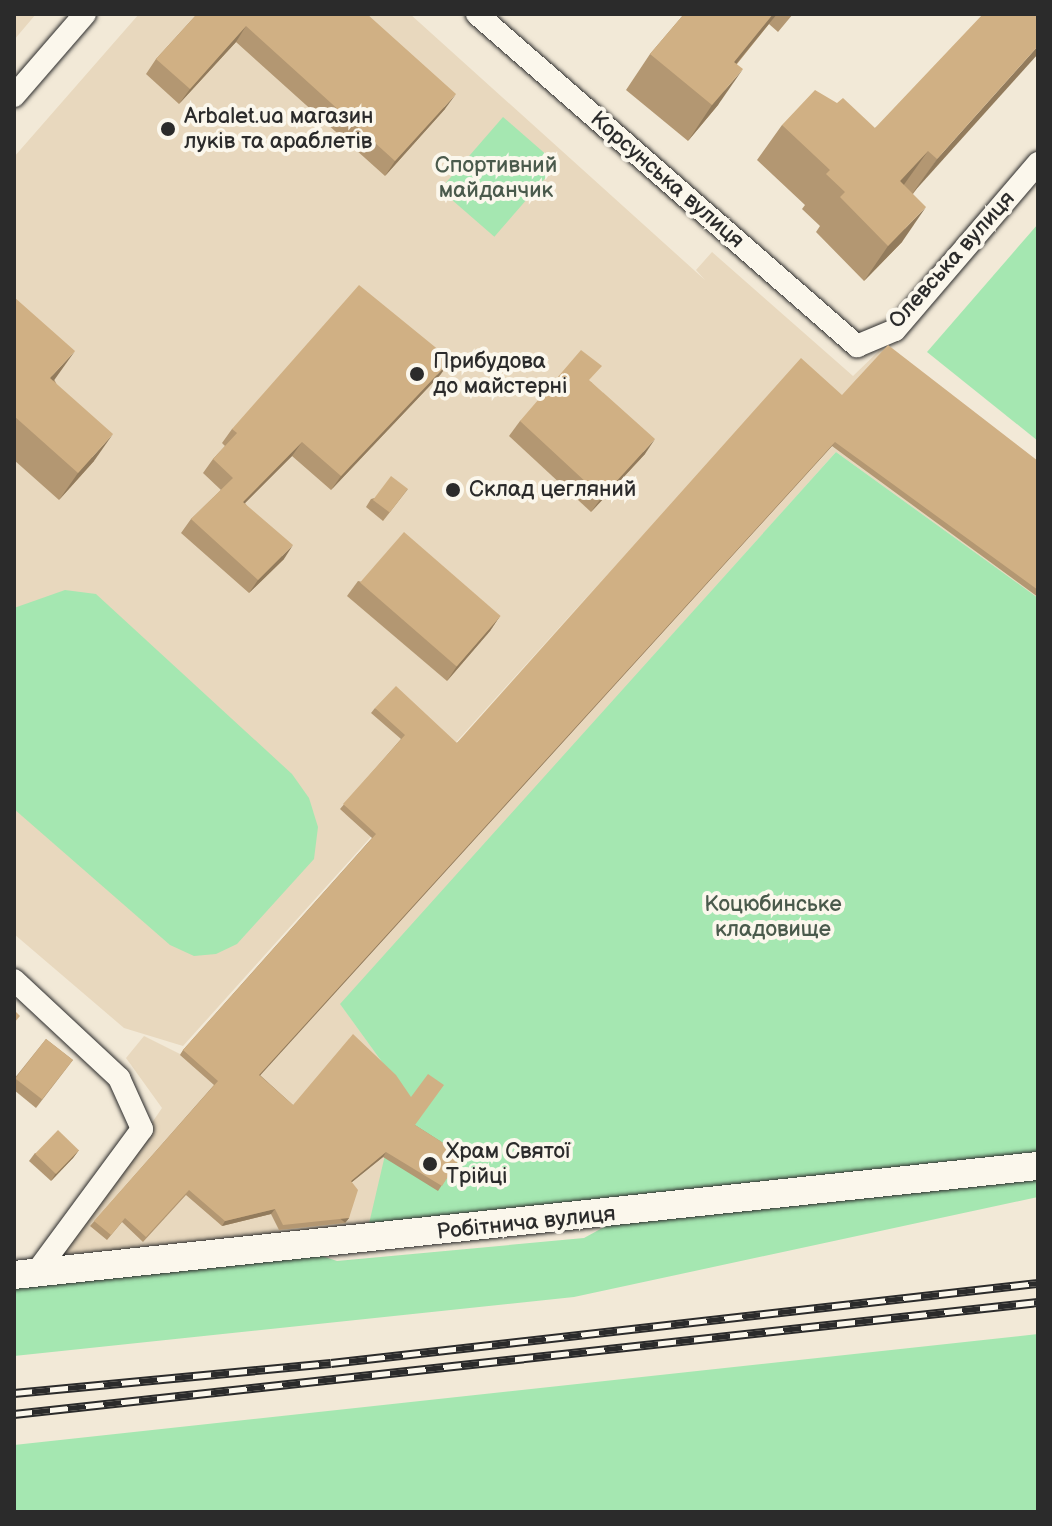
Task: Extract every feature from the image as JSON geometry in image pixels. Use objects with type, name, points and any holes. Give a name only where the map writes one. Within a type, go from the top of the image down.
[{"type":"street","points":[[14,96],[85,14]]},
{"type":"street","name":"Корсунська вулиця","points":[[477,14],[857,346]]},
{"type":"street","name":"Олевська вулиця","points":[[857,346],[895,330],[1038,163]]},
{"type":"street","points":[[14,980],[119,1078],[142,1129],[25,1274]]},
{"type":"street","name":"Робітнича вулиця","points":[[25,1274],[1038,1166]]},
{"type":"shaded area","points":[[14,14],[36,14],[14,40]]},
{"type":"shaded area","points":[[139,14],[410,14],[705,280],[696,270],[712,252],[853,376],[882,348],[1038,469],[1038,598],[836,452],[341,1005],[416,1109],[368,1228],[62,1255],[162,1108],[126,1058],[144,1036],[180,1054],[610,571],[183,1046],[124,1028],[14,934],[14,157]]},
{"type":"green space","name":"Спортивний майданчик","points":[[503,117],[557,164],[494,237],[440,189]]},
{"type":"green space","points":[[1038,224],[1038,441],[927,352]]},
{"type":"green space","name":"Коцюбинське кладовище","points":[[836,452],[1038,598],[1038,1152],[368,1228],[385,1155],[416,1109],[340,1004]]},
{"type":"green space","points":[[65,590],[96,594],[292,774],[309,798],[318,827],[314,859],[237,944],[216,954],[194,956],[170,945],[14,809],[14,608]]},
{"type":"green space","points":[[1038,1172],[1038,1197],[574,1297],[14,1356],[14,1284],[316,1254],[337,1261],[584,1238],[606,1226]]},
{"type":"green space","points":[[1038,1334],[1038,1512],[14,1512],[14,1445]]},
{"type":"building","points":[[197,14],[367,14],[456,94],[395,161],[246,26],[190,89],[156,59]]},
{"type":"building","points":[[684,14],[773,14],[734,62],[743,69],[712,105],[650,54]]},
{"type":"building","points":[[983,14],[1038,14],[1038,46],[937,159],[928,151],[900,181],[926,207],[888,246],[840,197],[845,192],[826,174],[830,170],[782,125],[815,90],[837,103],[843,98],[875,128]]},
{"type":"building","points":[[359,285],[451,360],[341,476],[302,442],[243,502],[293,545],[258,580],[191,519],[233,478],[213,459],[237,433],[232,429]]},
{"type":"building","points":[[14,297],[75,351],[50,378],[113,434],[78,473],[14,416]]},
{"type":"building","points":[[888,345],[1038,461],[1038,590],[835,442],[259,1075],[293,1105],[353,1034],[396,1075],[411,1097],[428,1074],[444,1085],[415,1125],[462,1155],[442,1186],[386,1152],[351,1181],[358,1190],[349,1218],[283,1225],[275,1209],[225,1221],[189,1190],[146,1237],[125,1218],[111,1235],[94,1221],[218,1081],[183,1050],[376,834],[343,804],[405,735],[375,708],[396,686],[457,743],[801,358],[842,395]]},
{"type":"building","points":[[581,350],[602,366],[589,380],[655,439],[602,497],[520,421]]},
{"type":"building","points":[[391,476],[408,489],[390,513],[373,500]]},
{"type":"building","points":[[404,532],[501,616],[457,667],[360,583]]},
{"type":"building","points":[[46,1039],[73,1060],[42,1099],[15,1078]]},
{"type":"building","points":[[58,1130],[79,1150],[56,1174],[35,1154]]},
{"type":"railway","points":[[14,1393],[331,1363],[1038,1283]]},
{"type":"railway","points":[[14,1414],[1038,1302]]},
{"type":"place","name":"Arbalet.ua магазин луків та араблетів","points":[[168,129]]},
{"type":"place","name":"Прибудова до майстерні","points":[[417,374]]},
{"type":"place","name":"Склад цегляний","points":[[453,490]]},
{"type":"place","name":"Храм Святої Трійці","points":[[430,1164]]}]
